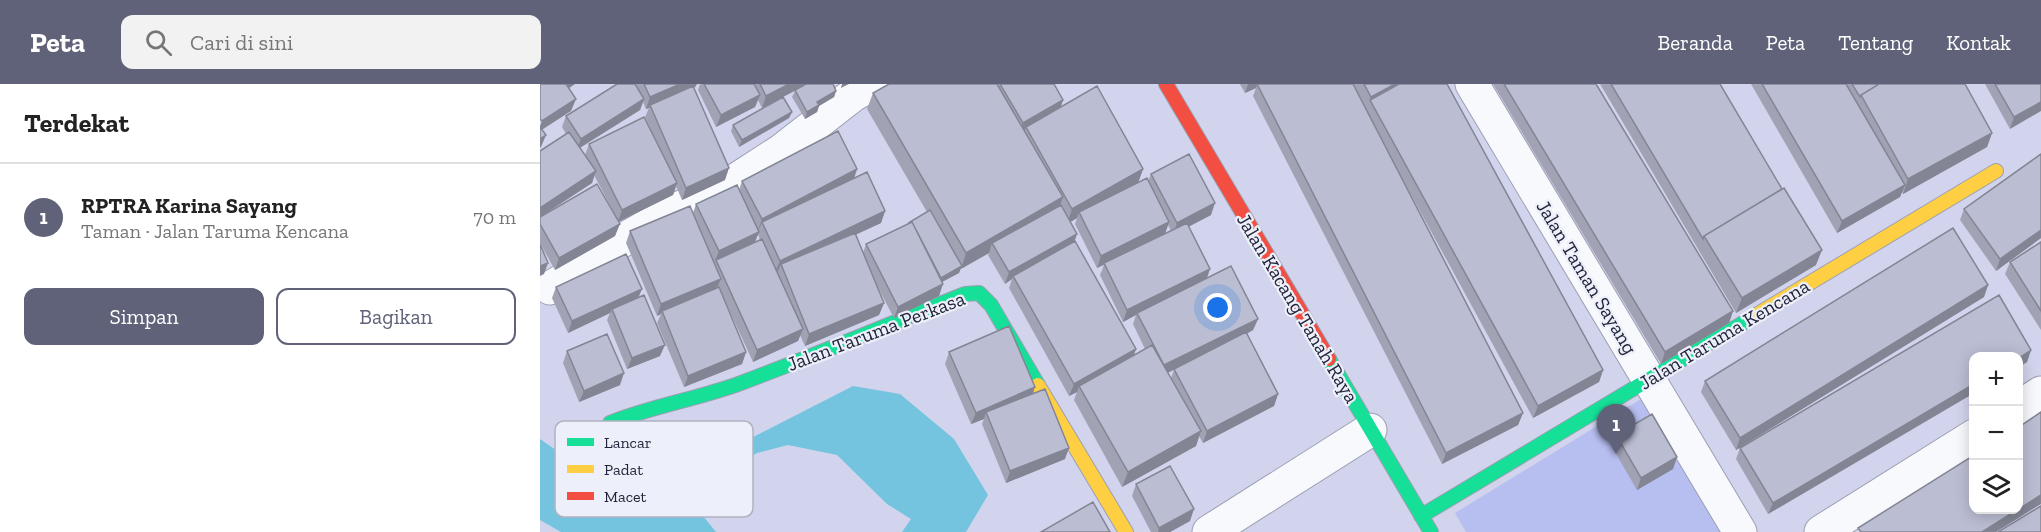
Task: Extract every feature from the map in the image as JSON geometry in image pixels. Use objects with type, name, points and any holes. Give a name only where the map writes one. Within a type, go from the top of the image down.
[{"type":"street","points":[[550,288],[623,240],[670,213],[736,180],[782,151],[853,95],[872,84]]},
{"type":"street","name":"Jalan Kacang Tanah Raya","points":[[1166,84],[1431,532]]},
{"type":"street","name":"Jalan Taman Sayang","points":[[1472,84],[1740,532]]},
{"type":"street","name":"Jalan Taruma Kencana","points":[[1421,516],[1648,380],[1820,262],[1996,171]]},
{"type":"street","name":"Jalan Taruma Perkasa","points":[[615,421],[739,384],[965,294],[979,293],[991,305],[1126,532]]},
{"type":"street","points":[[2022,406],[2041,393]]},
{"type":"street","points":[[1209,532],[1370,430]]},
{"type":"street","points":[[1821,532],[1969,439]]},
{"type":"shaded area","points":[[853,386],[900,394],[954,439],[988,495],[966,532],[902,532],[911,519],[887,504],[837,455],[788,445],[753,455],[753,437]]},
{"type":"shaded area","points":[[1646,396],[1728,532],[1466,532],[1455,513]]},
{"type":"shaded area","points":[[540,439],[555,449],[555,517],[704,517],[716,532],[561,532],[540,520]]},
{"type":"building","points":[[540,84],[566,84],[576,99],[542,121],[540,119]]},
{"type":"building","points":[[617,84],[635,84],[644,99],[581,139],[566,116]]},
{"type":"building","points":[[644,84],[680,84],[650,97]]},
{"type":"building","points":[[704,84],[754,84],[760,95],[721,115]]},
{"type":"building","points":[[760,84],[789,84],[766,96]]},
{"type":"building","points":[[806,84],[833,84],[836,91],[817,102],[819,105],[807,112],[795,90]]},
{"type":"building","points":[[889,84],[997,84],[1063,197],[966,253],[873,93]]},
{"type":"building","points":[[1000,84],[1054,84],[1063,100],[1023,123]]},
{"type":"building","points":[[1257,84],[1353,84],[1523,413],[1446,453]]},
{"type":"building","points":[[1364,84],[1395,84],[1371,97]]},
{"type":"building","points":[[1399,84],[1447,84],[1603,370],[1538,406],[1370,100]]},
{"type":"building","points":[[1504,84],[1596,84],[1733,311],[1665,352]]},
{"type":"building","points":[[1611,84],[1720,84],[1782,189],[1704,236],[1703,239]]},
{"type":"building","points":[[1762,84],[1846,84],[1905,185],[1842,221]]},
{"type":"building","points":[[1852,84],[1879,84],[1860,97]]},
{"type":"building","points":[[1879,84],[1965,84],[1992,133],[1908,179],[1861,95]]},
{"type":"building","points":[[1995,84],[2041,84],[2041,102],[2014,117]]},
{"type":"building","points":[[693,86],[729,168],[686,188],[650,105]]},
{"type":"building","points":[[1097,86],[1143,169],[1072,209],[1026,127]]},
{"type":"building","points":[[783,97],[792,112],[742,140],[733,125]]},
{"type":"building","points":[[644,117],[677,183],[622,210],[589,144]]},
{"type":"building","points":[[540,127],[546,135],[540,139]]},
{"type":"building","points":[[838,131],[857,169],[762,219],[742,181]]},
{"type":"building","points":[[569,132],[596,171],[540,208],[540,151]]},
{"type":"building","points":[[1189,154],[1215,203],[1177,223],[1151,174]]},
{"type":"building","points":[[2041,154],[2041,230],[2000,259],[1964,209]]},
{"type":"building","points":[[867,172],[885,211],[780,261],[762,222]]},
{"type":"building","points":[[1147,178],[1169,222],[1101,256],[1079,212]]},
{"type":"building","points":[[597,184],[620,224],[559,258],[540,224],[540,217]]},
{"type":"building","points":[[737,185],[759,232],[719,251],[696,204]]},
{"type":"building","points":[[1784,188],[1822,250],[1742,298],[1704,236]]},
{"type":"building","points":[[1061,205],[1077,234],[1009,272],[992,243]]},
{"type":"building","points":[[690,206],[721,279],[661,304],[630,231]]},
{"type":"building","points":[[930,210],[962,266],[941,278],[910,222]]},
{"type":"building","points":[[912,222],[943,284],[898,307],[866,244]]},
{"type":"building","points":[[1187,223],[1210,269],[1127,310],[1104,263]]},
{"type":"building","points":[[1953,228],[1988,285],[1740,438],[1705,381]]},
{"type":"building","points":[[855,233],[884,303],[809,334],[781,264]]},
{"type":"building","points":[[762,239],[803,329],[757,350],[716,260]]},
{"type":"building","points":[[1075,241],[1136,349],[1074,384],[1013,276]]},
{"type":"building","points":[[2041,242],[2041,311],[2010,262]]},
{"type":"building","points":[[540,244],[548,263],[540,266]]},
{"type":"building","points":[[626,254],[642,289],[572,321],[556,287]]},
{"type":"building","points":[[1231,266],[1258,319],[1164,365],[1137,313]]},
{"type":"building","points":[[719,287],[746,352],[688,376],[662,311]]},
{"type":"building","points":[[644,295],[665,345],[632,358],[612,309]]},
{"type":"building","points":[[1999,295],[2031,350],[2023,355],[2023,352],[1969,352],[1969,387],[1773,503],[1740,448]]},
{"type":"building","points":[[1009,326],[1035,387],[976,413],[949,352]]},
{"type":"building","points":[[1246,332],[1278,394],[1207,431],[1174,369]]},
{"type":"building","points":[[607,334],[624,373],[584,391],[567,351]]},
{"type":"building","points":[[1152,345],[1201,431],[1128,472],[1079,386]]},
{"type":"building","points":[[1045,389],[1069,448],[1010,471],[986,412]]},
{"type":"building","points":[[2041,412],[2041,495],[2023,506],[2023,460],[2023,424]]},
{"type":"building","points":[[1652,414],[1677,457],[1641,478],[1616,435]]},
{"type":"building","points":[[1969,458],[1969,514],[2011,514],[1982,532],[1861,532],[1858,528]]},
{"type":"building","points":[[1170,466],[1194,509],[1159,528],[1136,484]]},
{"type":"building","points":[[1093,502],[1110,532],[1041,532]]},
{"type":"building","points":[[2041,506],[2041,532],[1998,532]]},
{"type":"traffic: fast","points":[[616,421],[741,383],[965,294],[979,293],[991,305],[1038,385]]},
{"type":"traffic: fast","points":[[1421,516],[1758,314]]},
{"type":"traffic: fast","points":[[1329,359],[1431,532]]},
{"type":"traffic: slow","points":[[1758,314],[1996,171]]},
{"type":"traffic: slow","points":[[1038,385],[1126,532]]},
{"type":"traffic: jam","points":[[1166,84],[1329,359]]},
{"type":"place","name":"RPTRA Karina Sayang","points":[[1616,454]]}]
